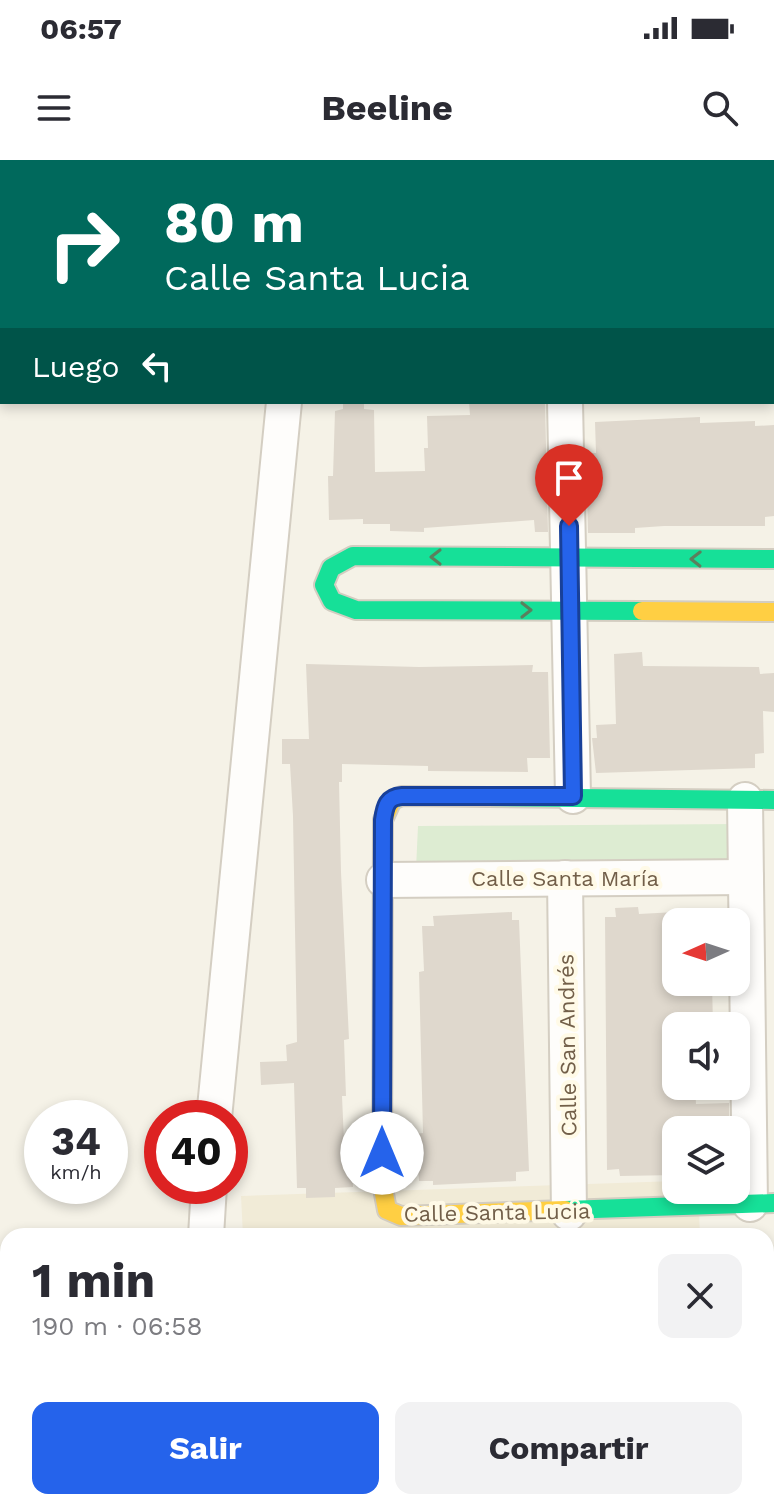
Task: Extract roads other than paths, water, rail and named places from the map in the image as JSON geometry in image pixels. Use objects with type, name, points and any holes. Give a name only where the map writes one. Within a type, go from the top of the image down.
[{"type":"street","points":[[216,1100],[284,404]]},
{"type":"street","points":[[565,404],[573,796]]},
{"type":"street","points":[[774,559],[353,556],[338,560],[331,566],[325,587],[327,598],[344,608],[774,612]]},
{"type":"street","name":"Calle Santa Lucia","points":[[760,800],[573,796],[392,799],[386,805],[383,820],[382,1183],[387,1210],[401,1216],[418,1217],[762,1204]]},
{"type":"street","points":[[760,800],[746,877],[762,1204]]},
{"type":"street","name":"Calle Santa María","points":[[384,880],[746,877]]},
{"type":"street","name":"Calle San Andrés","points":[[565,878],[569,1213]]},
{"type":"street","points":[[206,1228],[208,1204]]}]
